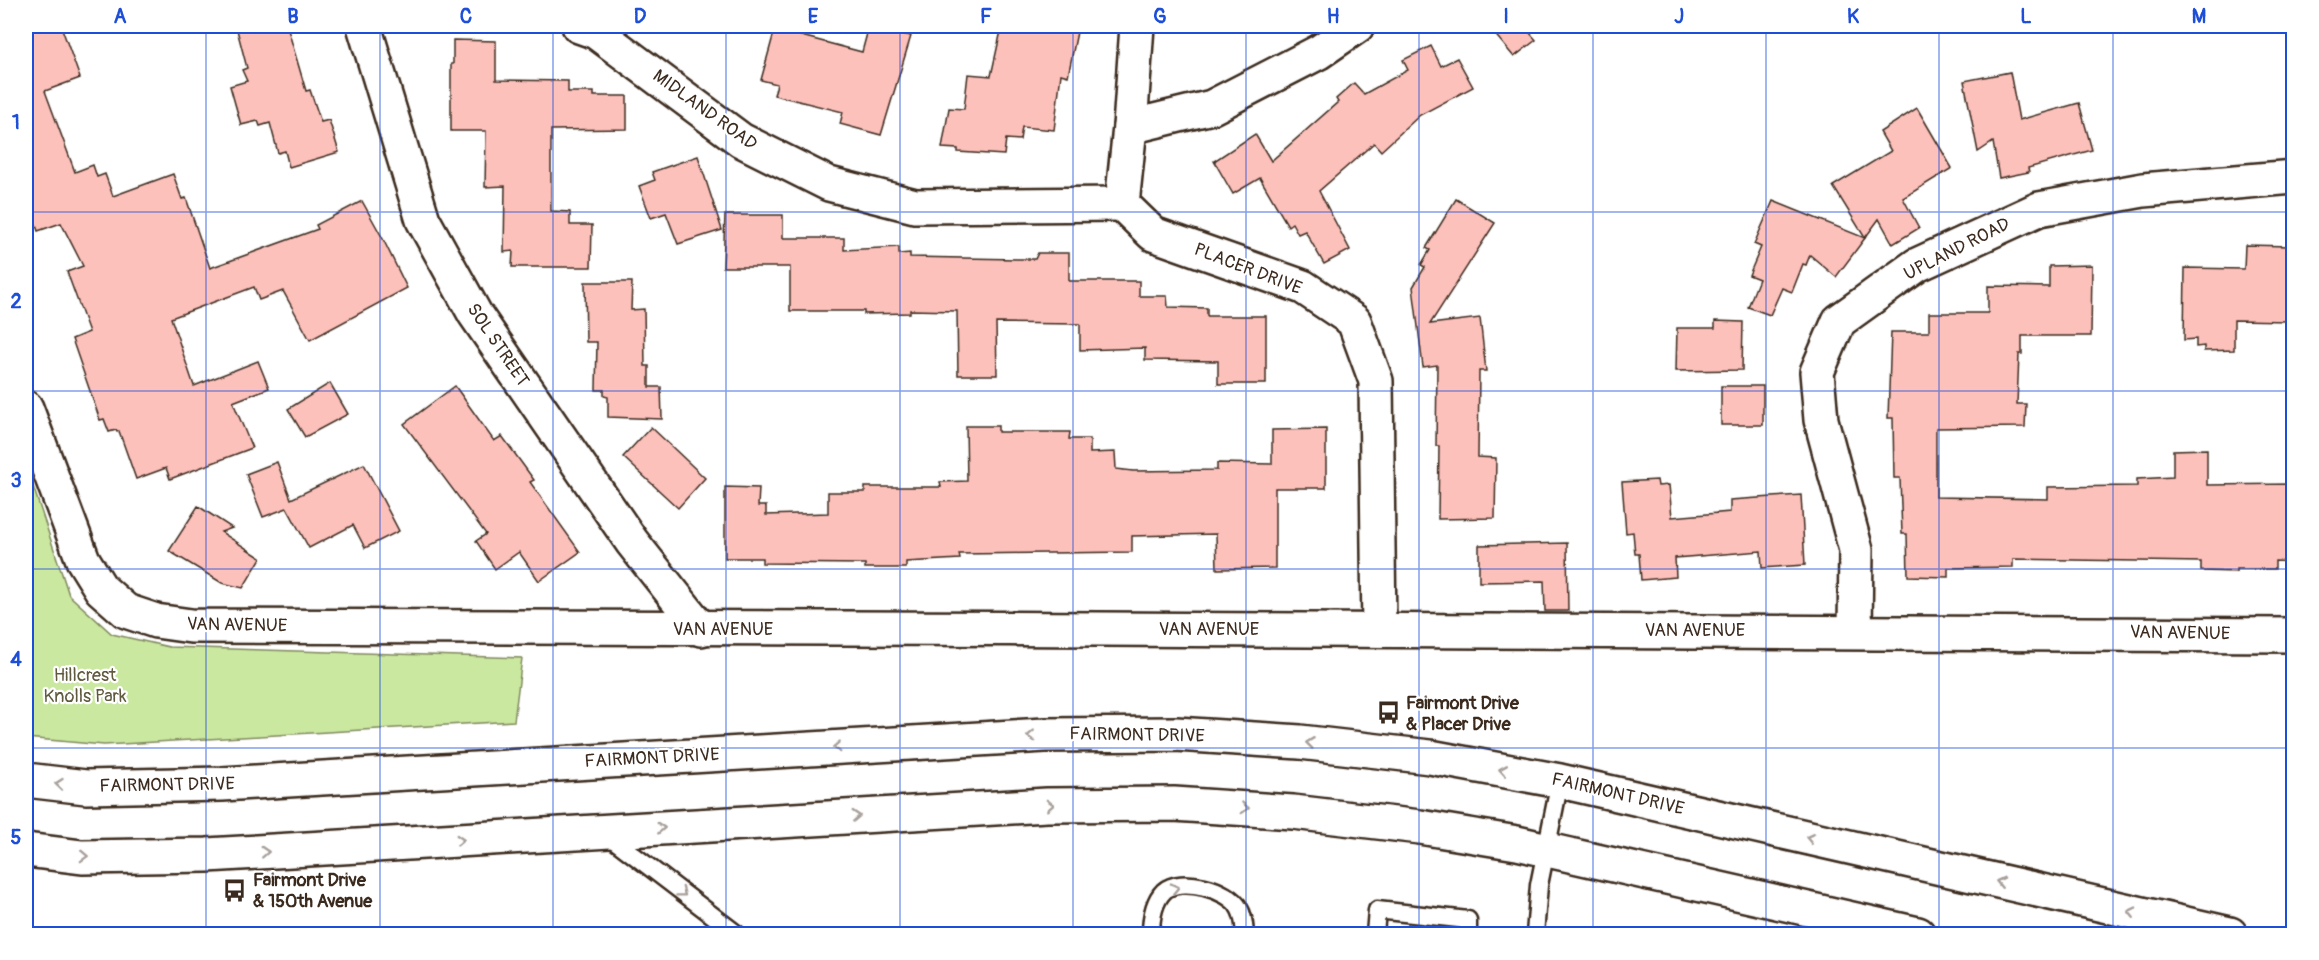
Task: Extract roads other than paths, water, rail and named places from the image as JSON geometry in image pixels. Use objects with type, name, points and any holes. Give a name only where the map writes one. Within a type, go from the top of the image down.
[{"type":"street","name":"SOL STREET","points":[[364,26],[423,220],[475,314],[632,542],[701,629]]},
{"type":"street","name":"MIDLAND ROAD","points":[[579,26],[596,32],[741,140],[829,184],[915,206],[1122,204]]},
{"type":"street","points":[[1122,204],[1137,26]]},
{"type":"street","points":[[1130,127],[1212,107],[1319,52],[1357,26]]},
{"type":"street","name":"UPLAND ROAD","points":[[1855,630],[1856,550],[1821,420],[1817,372],[1839,321],[1917,265],[2039,209],[2143,190],[2294,177]]},
{"type":"street","name":"PLACER DRIVE","points":[[1122,204],[1153,234],[1303,287],[1354,321],[1376,381],[1378,630]]},
{"type":"street","name":"VAN AVENUE","points":[[26,408],[83,560],[101,589],[126,611],[156,621],[190,626],[1855,630],[2294,635]]},
{"type":"street","name":"FAIRMONT DRIVE","points":[[26,780],[86,787],[222,784],[1033,735],[1176,734],[1300,742],[1430,757],[1560,781],[2230,934]]},
{"type":"street","points":[[26,850],[82,857],[207,855],[1047,805],[1174,804],[1293,812],[1420,827],[1546,850],[1918,934]]},
{"type":"lane","points":[[1535,934],[1539,885],[1560,781]]},
{"type":"lane","points":[[603,832],[737,934]]},
{"type":"lane","points":[[1151,934],[1152,916],[1164,891],[1175,886],[1195,885],[1217,890],[1239,906],[1244,920],[1245,934]]},
{"type":"lane","points":[[1375,934],[1377,910],[1468,920],[1468,934]]},
{"type":"place","name":"Fairmont Drive & Placer Drive","points":[[1388,713]]},
{"type":"place","name":"Fairmont Drive & 150th Avenue","points":[[235,890]]},
{"type":"park label","name":"Hillcrest Knolls Park","points":[[85,685]]}]
